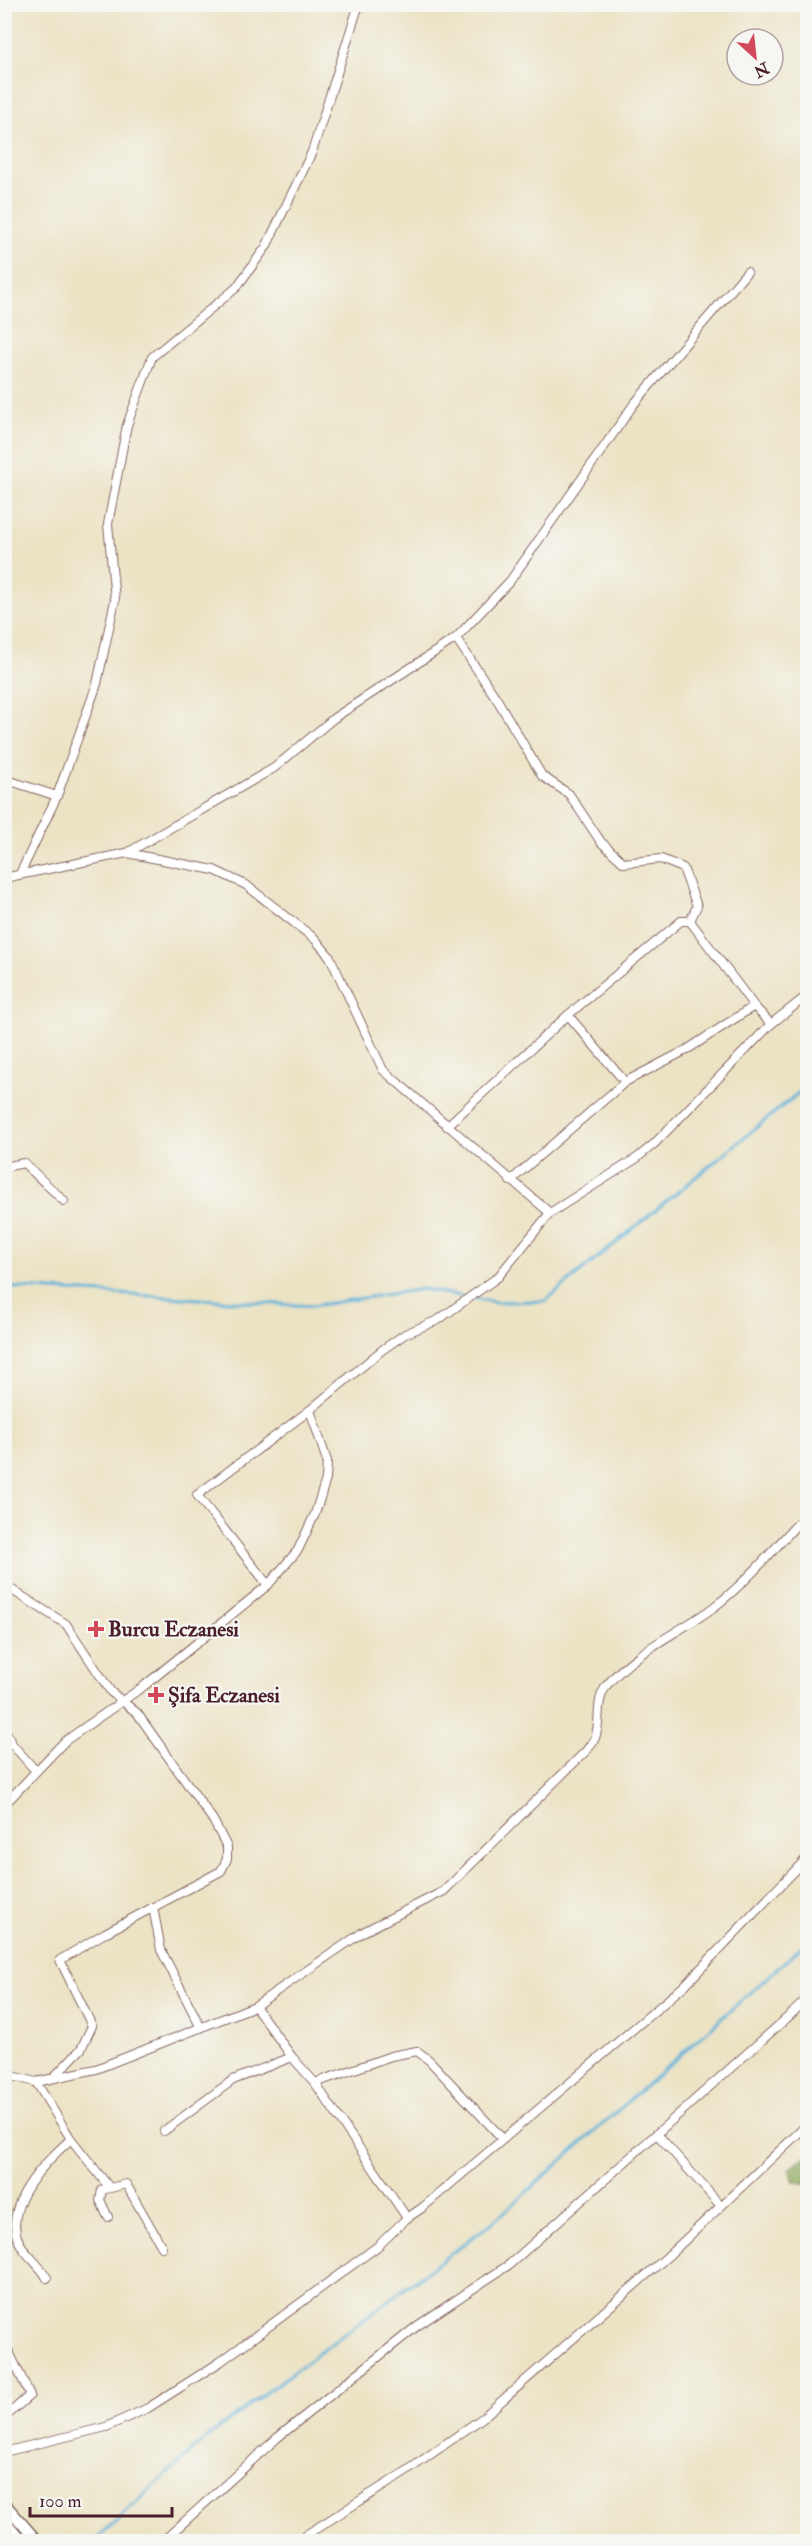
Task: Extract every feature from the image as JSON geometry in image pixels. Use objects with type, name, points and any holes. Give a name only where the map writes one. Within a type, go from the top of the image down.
[{"type":"street","points":[[20,874],[57,796],[97,684],[115,600],[108,524],[127,425],[152,357],[236,288],[266,247],[312,152],[360,4]]},
{"type":"street","points":[[4,878],[127,853],[274,768],[334,718],[456,638],[510,581],[634,404],[747,272]]},
{"type":"street","points":[[456,638],[498,701],[542,776],[569,794],[601,842],[624,863],[661,859],[683,868],[697,906],[690,921]]},
{"type":"street","points":[[4,779],[57,796]]},
{"type":"street","points":[[127,853],[214,870],[246,885],[315,939],[330,957],[383,1070],[550,1213]]},
{"type":"street","points":[[447,1126],[568,1015],[681,921],[690,921]]},
{"type":"street","points":[[690,921],[754,1006],[771,1024]]},
{"type":"street","points":[[268,1585],[197,1495],[310,1410],[405,1334],[438,1320],[498,1277],[550,1213],[637,1158],[654,1144],[771,1024],[807,994]]},
{"type":"street","points":[[510,1181],[625,1082],[688,1049],[754,1006]]},
{"type":"street","points":[[568,1015],[625,1082]]},
{"type":"street","points":[[4,1167],[24,1163],[64,1201]]},
{"type":"street","points":[[4,1805],[65,1741],[124,1700],[268,1585],[298,1550],[315,1514],[326,1479],[327,1461],[310,1410]]},
{"type":"street","points":[[4,2074],[36,2082],[96,2069],[255,2006],[363,1932],[444,1891],[587,1750],[595,1738],[601,1695],[626,1666],[713,1607],[742,1584],[807,1512]]},
{"type":"street","points":[[4,1585],[66,1624],[111,1692],[124,1700],[137,1713],[199,1801],[227,1847],[227,1859],[221,1871],[60,1960],[92,2026],[81,2049],[53,2078]]},
{"type":"street","points":[[4,1727],[11,1743],[35,1770]]},
{"type":"street","points":[[4,2452],[106,2427],[148,2408],[219,2362],[368,2253],[684,1986],[807,1857]]},
{"type":"street","points":[[153,1907],[161,1950],[201,2028]]},
{"type":"street","points":[[162,2541],[277,2438],[407,2334],[510,2264],[807,1998]]},
{"type":"street","points":[[255,2006],[292,2057],[315,2083],[407,2218]]},
{"type":"street","points":[[315,2083],[391,2056],[417,2051],[429,2060],[502,2138]]},
{"type":"street","points":[[164,2131],[233,2080],[292,2057]]},
{"type":"street","points":[[36,2082],[71,2139],[109,2187]]},
{"type":"street","points":[[295,2541],[407,2471],[481,2419],[668,2256],[807,2124]]},
{"type":"street","points":[[657,2134],[721,2206]]},
{"type":"street","points":[[47,2278],[17,2237],[16,2223],[30,2183],[45,2162],[71,2139]]},
{"type":"street","points":[[108,2217],[100,2200],[102,2190],[126,2184],[162,2247]]},
{"type":"street","points":[[4,2342],[30,2395],[4,2418]]},
{"type":"street","points":[[4,2503],[37,2540]]},
{"type":"street","points":[[4,2520],[23,2541]]},
{"type":"green space","points":[[807,2155],[807,2184],[794,2181],[789,2169]]},
{"type":"waterway","points":[[472,1298],[494,1302],[545,1301],[808,1085]]},
{"type":"waterway","points":[[4,1287],[312,1306],[422,1289],[465,1297]]},
{"type":"waterway","points":[[93,2542],[206,2438],[493,2222],[808,1941]]},
{"type":"place","name":"Burcu Eczanesi","points":[[96,1629]]},
{"type":"place","name":"Şifa Eczanesi","points":[[156,1695]]}]
